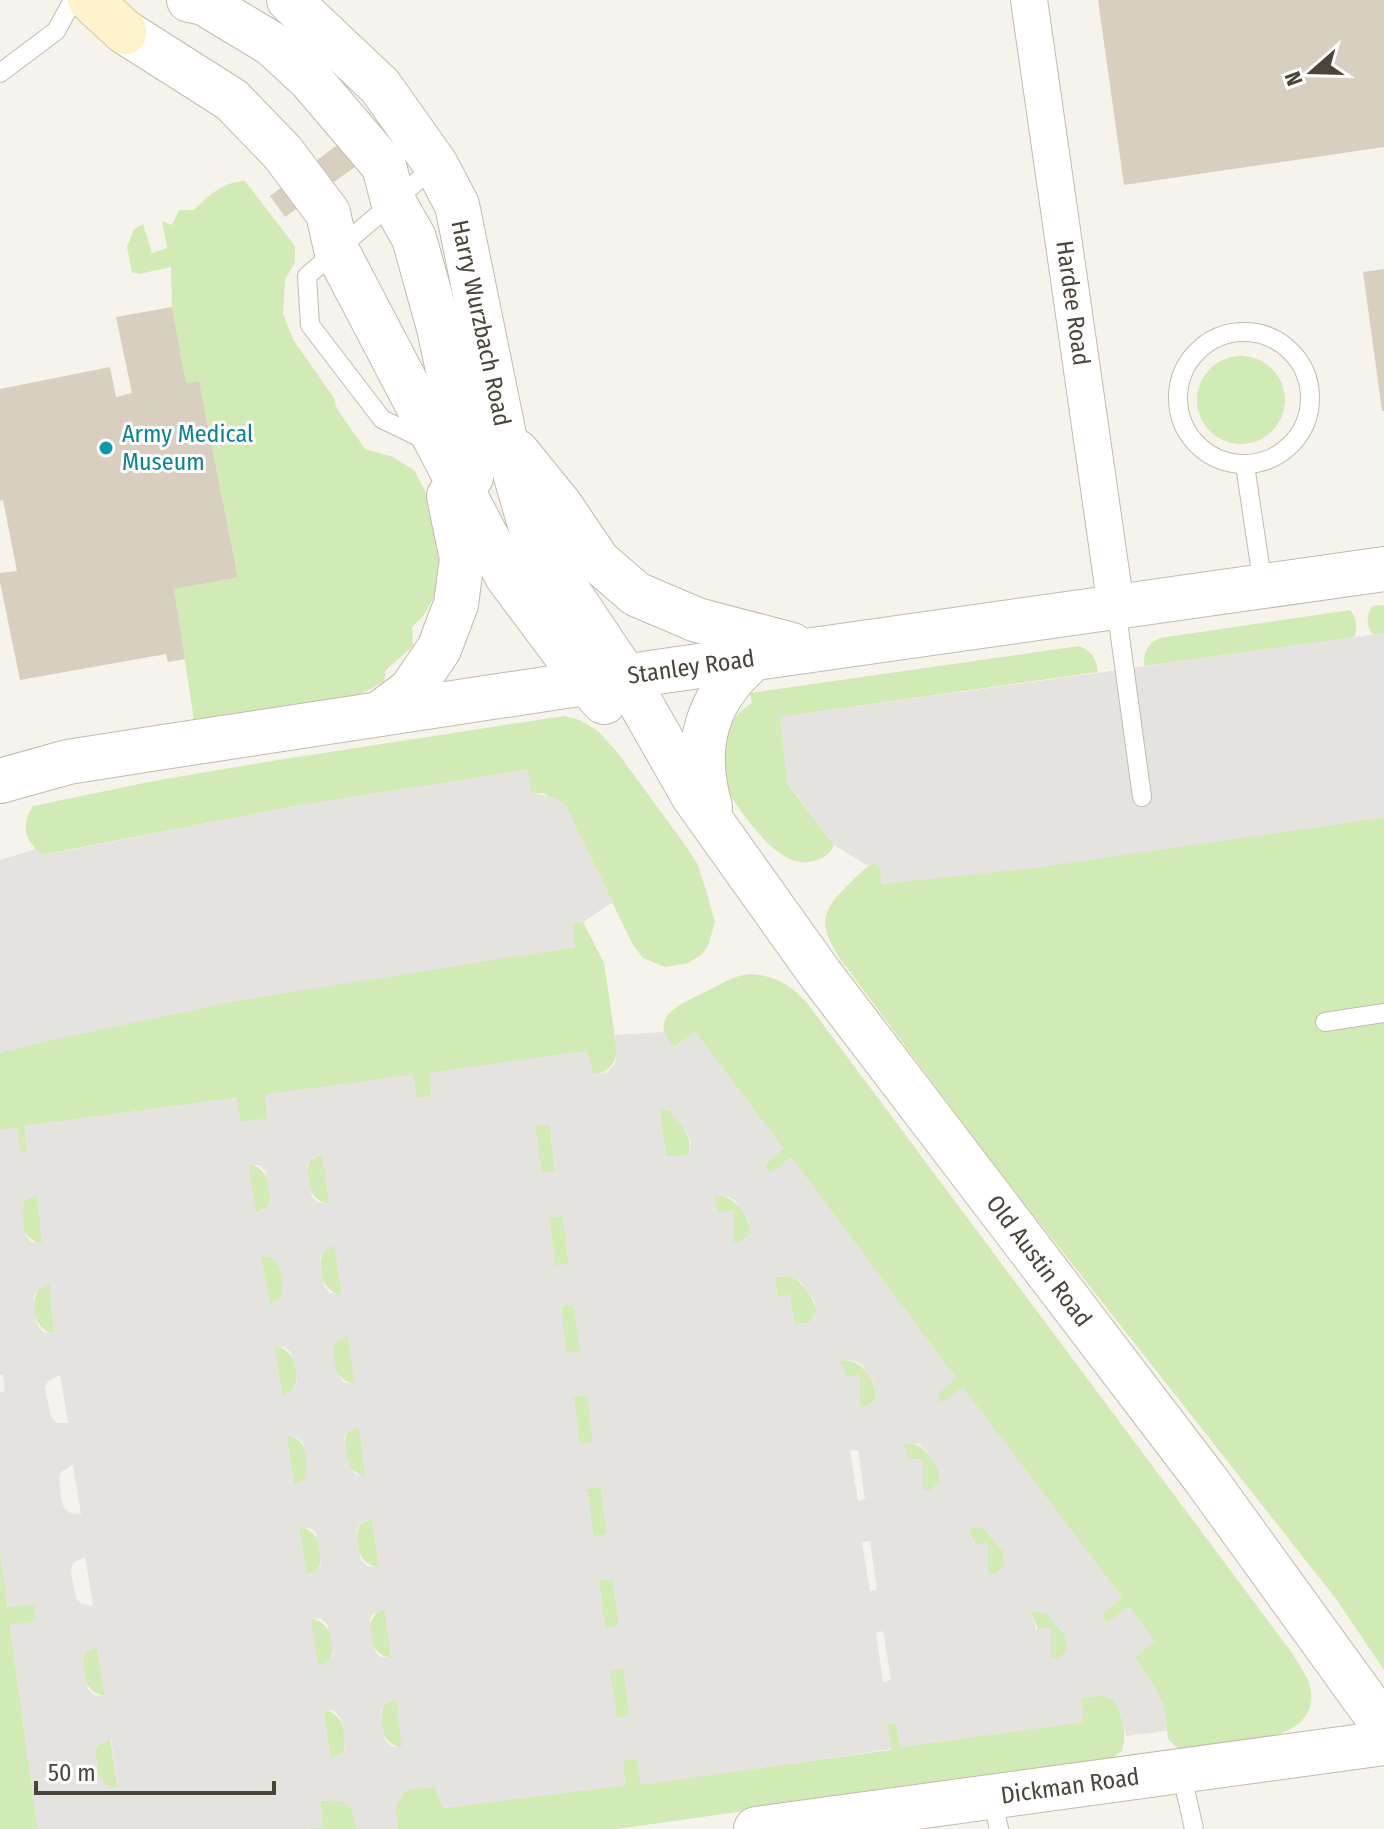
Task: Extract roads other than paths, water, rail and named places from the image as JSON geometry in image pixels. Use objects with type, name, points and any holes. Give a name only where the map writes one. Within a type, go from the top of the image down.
[{"type":"main road","name":"Harry Wurzbach Road","points":[[90,0],[125,32]]},
{"type":"street","name":"Harry Wurzbach Road","points":[[165,0],[257,58],[366,180],[393,201]]},
{"type":"street","name":"Harry Wurzbach Road","points":[[189,0],[204,3],[272,44],[310,79],[384,166],[393,201],[414,238],[474,440]]},
{"type":"street","name":"Harry Wurzbach Road","points":[[289,0],[380,86],[436,165],[457,205],[482,529],[507,576],[606,680]]},
{"type":"street","name":"Hardee Road","points":[[1029,0],[1116,607]]},
{"type":"street","name":"Harry Wurzbach Road","points":[[125,32],[237,140],[309,228],[336,249],[474,440],[535,542],[606,680]]},
{"type":"street","points":[[474,440],[560,505],[598,561],[636,594],[697,620],[810,650]]},
{"type":"street","points":[[379,714],[411,690],[439,649],[456,604],[474,440]]},
{"type":"street","name":"Stanley Road","points":[[0,781],[68,762],[379,714],[1384,569]]},
{"type":"street","points":[[705,813],[702,738],[721,694],[754,658]]},
{"type":"street","name":"Old Austin Road","points":[[606,680],[821,975],[1206,1480],[1384,1726]]},
{"type":"street","name":"Dickman Road","points":[[756,1829],[996,1813],[1181,1771],[1384,1743]]},
{"type":"lane","points":[[0,73],[56,31],[73,0]]},
{"type":"lane","points":[[436,165],[307,276],[310,325],[382,419],[474,440]]},
{"type":"lane","points":[[1245,332],[1267,336],[1287,348],[1301,366],[1309,387],[1309,410],[1301,431],[1287,449],[1267,461],[1245,465],[1224,461],[1206,452],[1191,438],[1181,419],[1178,398],[1181,378],[1190,359],[1205,344],[1224,335],[1245,332]]},
{"type":"lane","points":[[1245,465],[1263,586]]},
{"type":"lane","points":[[1116,607],[1142,797]]},
{"type":"lane","points":[[1325,1022],[1384,1013]]},
{"type":"lane","points":[[1181,1771],[1194,1829]]},
{"type":"place","name":"Army Medical Museum","points":[[106,448]]}]
